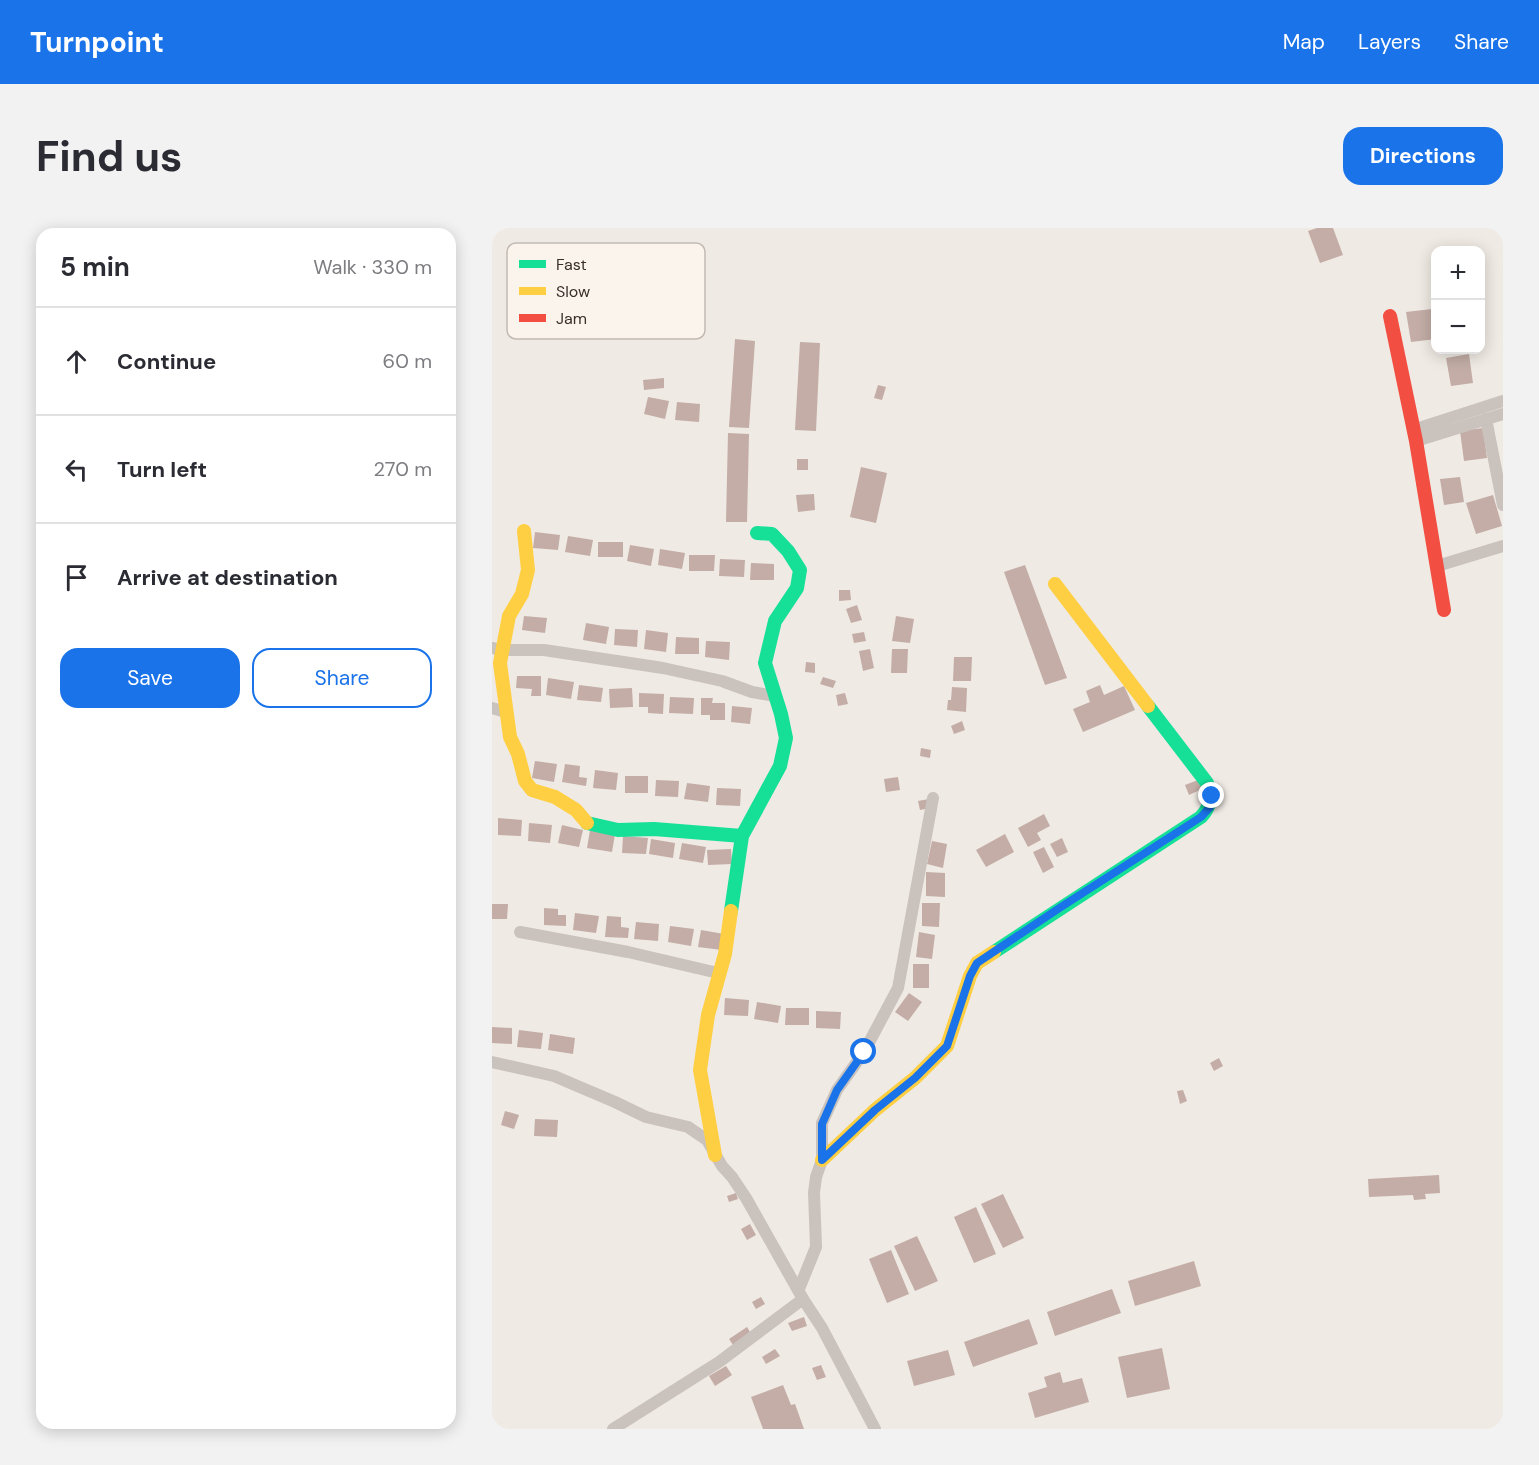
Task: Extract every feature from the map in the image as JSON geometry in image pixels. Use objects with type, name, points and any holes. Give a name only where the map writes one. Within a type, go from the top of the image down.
[{"type":"street","points":[[1390,316],[1414,436],[1444,610]]},
{"type":"street","points":[[1414,436],[1503,401]]},
{"type":"street","points":[[1414,436],[1503,414]]},
{"type":"street","points":[[1486,419],[1503,505]]},
{"type":"street","points":[[524,531],[528,570],[522,594],[509,616],[497,649],[500,663],[499,710],[518,754],[525,781],[531,790],[555,797],[576,810],[586,823],[618,830],[654,829],[742,836]]},
{"type":"street","points":[[715,1155],[700,1070],[708,1015],[725,954],[742,836],[780,766],[786,738],[782,714],[765,663],[775,621],[797,588],[800,570],[788,551],[772,534],[757,533]]},
{"type":"street","points":[[1437,566],[1503,546]]},
{"type":"street","points":[[822,1160],[875,1110],[915,1078],[947,1046],[970,976],[977,963],[1201,817],[1210,807],[1212,796],[1207,783],[1055,584]]},
{"type":"street","points":[[497,649],[544,650],[663,668],[775,696]]},
{"type":"street","points":[[613,1429],[719,1362],[801,1294],[816,1247],[814,1193],[816,1177],[822,1160],[822,1124],[837,1090],[864,1052],[898,988],[933,798]]},
{"type":"street","points":[[520,932],[628,952],[718,973]]},
{"type":"street","points":[[492,1062],[554,1076],[646,1117],[688,1127],[707,1140],[746,1198],[834,1349],[875,1429]]},
{"type":"building","points":[[1317,228],[1333,228],[1343,255],[1320,263],[1308,231]]},
{"type":"building","points":[[1431,309],[1431,340],[1411,342],[1406,312]]},
{"type":"building","points":[[735,339],[755,341],[749,428],[729,427]]},
{"type":"building","points":[[800,342],[820,343],[816,431],[795,430]]},
{"type":"building","points":[[1469,354],[1473,383],[1451,386],[1446,358]]},
{"type":"building","points":[[664,378],[664,388],[644,390],[643,380]]},
{"type":"building","points":[[878,385],[886,387],[882,400],[874,398]]},
{"type":"building","points":[[648,397],[669,401],[665,419],[644,414]]},
{"type":"building","points":[[677,402],[700,404],[699,422],[675,420]]},
{"type":"building","points":[[1483,428],[1487,458],[1464,461],[1460,431]]},
{"type":"building","points":[[728,433],[749,434],[747,522],[726,522]]},
{"type":"building","points":[[797,459],[808,459],[808,470],[797,470]]},
{"type":"building","points":[[861,467],[887,473],[876,523],[850,517]]},
{"type":"building","points":[[1460,477],[1464,502],[1444,505],[1440,479]]},
{"type":"building","points":[[814,494],[815,510],[798,512],[796,495]]},
{"type":"building","points":[[1493,495],[1502,526],[1476,534],[1466,503]]},
{"type":"building","points":[[535,532],[560,535],[558,550],[533,548]]},
{"type":"building","points":[[568,536],[593,540],[590,556],[565,552]]},
{"type":"building","points":[[598,542],[623,542],[623,557],[598,557]]},
{"type":"building","points":[[630,545],[654,549],[651,566],[627,561]]},
{"type":"building","points":[[660,549],[685,553],[682,569],[658,565]]},
{"type":"building","points":[[689,555],[715,555],[714,571],[689,571]]},
{"type":"building","points":[[720,559],[745,560],[744,577],[719,576]]},
{"type":"building","points":[[751,563],[774,564],[774,580],[750,580]]},
{"type":"building","points":[[1025,565],[1067,678],[1045,685],[1004,572]]},
{"type":"building","points":[[839,590],[850,590],[851,600],[839,601]]},
{"type":"building","points":[[857,605],[862,620],[851,623],[846,609]]},
{"type":"building","points":[[524,616],[547,618],[545,633],[522,630]]},
{"type":"building","points":[[896,616],[914,619],[910,643],[892,641]]},
{"type":"building","points":[[586,623],[609,627],[606,644],[583,640]]},
{"type":"building","points":[[615,629],[638,630],[637,647],[614,645]]},
{"type":"building","points":[[646,630],[668,633],[666,652],[644,649]]},
{"type":"building","points":[[864,632],[866,641],[854,643],[852,634]]},
{"type":"building","points":[[676,637],[699,638],[699,654],[675,654]]},
{"type":"building","points":[[706,641],[730,642],[729,660],[705,657]]},
{"type":"building","points":[[870,649],[874,668],[863,671],[859,651]]},
{"type":"building","points":[[892,649],[908,649],[907,673],[891,673]]},
{"type":"building","points":[[954,657],[972,657],[971,681],[953,681]]},
{"type":"building","points":[[806,662],[815,663],[815,673],[805,672]]},
{"type":"building","points":[[517,676],[541,676],[541,696],[531,696],[532,689],[516,688]]},
{"type":"building","points":[[823,677],[836,681],[833,688],[820,684]]},
{"type":"building","points":[[548,678],[574,682],[571,699],[546,695]]},
{"type":"building","points":[[579,685],[603,688],[601,702],[577,700]]},
{"type":"building","points":[[1100,685],[1104,695],[1124,686],[1135,710],[1083,732],[1073,709],[1090,702],[1086,691]]},
{"type":"building","points":[[952,687],[967,688],[966,712],[947,710]]},
{"type":"building","points":[[632,688],[633,707],[610,708],[609,689]]},
{"type":"building","points":[[639,693],[664,694],[663,714],[648,713],[648,707],[639,707]]},
{"type":"building","points":[[845,693],[848,704],[838,706],[836,695]]},
{"type":"building","points":[[670,697],[694,698],[693,714],[669,713]]},
{"type":"building","points":[[701,698],[713,698],[712,703],[725,703],[725,720],[710,720],[710,715],[701,715]]},
{"type":"building","points":[[732,706],[752,708],[750,724],[731,722]]},
{"type":"building","points":[[962,721],[965,730],[954,734],[951,726]]},
{"type":"building","points":[[921,748],[931,750],[930,758],[920,756]]},
{"type":"building","points":[[535,761],[557,764],[554,782],[532,778]]},
{"type":"building","points":[[565,764],[580,766],[579,777],[587,778],[586,786],[562,782]]},
{"type":"building","points":[[595,770],[618,773],[616,790],[593,788]]},
{"type":"building","points":[[625,776],[648,776],[648,793],[625,793]]},
{"type":"building","points":[[898,777],[900,790],[886,792],[884,779]]},
{"type":"building","points":[[656,780],[679,781],[678,797],[655,796]]},
{"type":"building","points":[[1198,780],[1202,789],[1189,795],[1185,785]]},
{"type":"building","points":[[687,783],[710,786],[708,802],[684,799]]},
{"type":"building","points":[[717,788],[741,789],[740,806],[716,805]]},
{"type":"building","points":[[929,799],[930,808],[920,810],[918,801]]},
{"type":"building","points":[[1044,814],[1050,826],[1037,833],[1041,840],[1028,847],[1018,828]]},
{"type":"building","points":[[498,818],[522,820],[521,836],[498,835]]},
{"type":"building","points":[[529,823],[552,825],[550,843],[528,841]]},
{"type":"building","points":[[562,825],[583,830],[579,847],[558,843]]},
{"type":"building","points":[[590,830],[615,834],[612,852],[587,848]]},
{"type":"building","points":[[1005,834],[1014,852],[986,867],[976,850]]},
{"type":"building","points":[[623,836],[648,838],[646,854],[622,853]]},
{"type":"building","points":[[1062,838],[1068,852],[1057,857],[1050,844]]},
{"type":"building","points":[[651,839],[675,843],[673,858],[649,854]]},
{"type":"building","points":[[932,841],[947,844],[943,868],[927,864]]},
{"type":"building","points":[[682,843],[706,847],[703,863],[679,859]]},
{"type":"building","points":[[1044,847],[1054,867],[1043,873],[1033,852]]},
{"type":"building","points":[[731,849],[732,864],[708,865],[707,850]]},
{"type":"building","points":[[926,872],[945,873],[945,897],[926,896]]},
{"type":"building","points":[[922,903],[940,903],[939,927],[922,926]]},
{"type":"building","points":[[492,904],[508,904],[507,919],[492,919]]},
{"type":"building","points":[[544,908],[558,909],[558,915],[566,915],[566,926],[544,925]]},
{"type":"building","points":[[575,913],[599,916],[596,933],[573,930]]},
{"type":"building","points":[[607,916],[621,917],[621,927],[629,928],[628,938],[605,937]]},
{"type":"building","points":[[636,922],[659,924],[658,941],[634,939]]},
{"type":"building","points":[[670,926],[694,929],[691,946],[668,942]]},
{"type":"building","points":[[701,930],[724,934],[722,950],[698,947]]},
{"type":"building","points":[[919,932],[935,935],[932,959],[916,957]]},
{"type":"building","points":[[913,964],[929,964],[929,988],[913,988]]},
{"type":"building","points":[[909,993],[922,1002],[908,1021],[895,1012]]},
{"type":"building","points":[[725,998],[749,1000],[748,1016],[724,1015]]},
{"type":"building","points":[[757,1002],[781,1006],[778,1023],[754,1019]]},
{"type":"building","points":[[786,1008],[809,1008],[809,1025],[785,1025]]},
{"type":"building","points":[[816,1011],[841,1012],[840,1029],[816,1028]]},
{"type":"building","points":[[492,1027],[512,1028],[512,1044],[492,1043]]},
{"type":"building","points":[[519,1030],[543,1033],[541,1049],[517,1047]]},
{"type":"building","points":[[550,1034],[575,1038],[573,1054],[548,1050]]},
{"type":"building","points":[[1219,1058],[1223,1066],[1214,1071],[1210,1063]]},
{"type":"building","points":[[1183,1090],[1187,1101],[1180,1104],[1177,1091]]},
{"type":"building","points":[[505,1111],[519,1115],[514,1129],[501,1125]]},
{"type":"building","points":[[535,1119],[558,1120],[557,1137],[534,1136]]},
{"type":"building","points":[[1439,1175],[1440,1193],[1425,1194],[1426,1199],[1414,1200],[1413,1195],[1369,1197],[1368,1179]]},
{"type":"building","points":[[736,1193],[738,1199],[729,1202],[727,1196]]},
{"type":"building","points":[[1003,1194],[1024,1238],[1003,1248],[981,1204]]},
{"type":"building","points":[[976,1207],[996,1254],[974,1263],[954,1217]]},
{"type":"building","points":[[750,1224],[756,1235],[747,1240],[741,1229]]},
{"type":"building","points":[[917,1236],[938,1281],[915,1291],[894,1246]]},
{"type":"building","points":[[891,1250],[909,1294],[887,1303],[869,1259]]},
{"type":"building","points":[[1194,1261],[1201,1286],[1135,1306],[1128,1281]]},
{"type":"building","points":[[1112,1289],[1121,1313],[1055,1336],[1047,1312]]},
{"type":"building","points":[[761,1297],[765,1304],[756,1309],[752,1302]]},
{"type":"building","points":[[804,1317],[807,1326],[792,1331],[788,1323]]},
{"type":"building","points":[[1029,1319],[1038,1344],[973,1367],[964,1342]]},
{"type":"building","points":[[747,1327],[750,1332],[733,1345],[729,1339]]},
{"type":"building","points":[[1162,1348],[1170,1389],[1127,1398],[1118,1357]]},
{"type":"building","points":[[775,1349],[780,1356],[766,1364],[762,1357]]},
{"type":"building","points":[[948,1350],[955,1375],[914,1386],[907,1361]]},
{"type":"building","points":[[821,1365],[826,1377],[817,1380],[812,1368]]},
{"type":"building","points":[[726,1366],[732,1375],[715,1386],[709,1376]]},
{"type":"building","points":[[1060,1372],[1063,1383],[1082,1378],[1089,1402],[1035,1418],[1028,1393],[1047,1387],[1044,1377]]},
{"type":"building","points":[[783,1385],[791,1405],[795,1404],[804,1429],[763,1429],[751,1397]]},
{"type":"traffic: fast","points":[[731,911],[742,836],[780,766],[786,738],[765,663],[775,621],[797,588],[800,570],[788,551],[772,534],[757,533]]},
{"type":"traffic: fast","points":[[994,952],[1201,817],[1207,809],[1210,797],[1207,783],[1148,706]]},
{"type":"traffic: fast","points":[[587,823],[618,830],[654,829],[742,836]]},
{"type":"traffic: slow","points":[[524,531],[528,570],[522,594],[509,616],[500,663],[510,737],[518,754],[525,781],[532,790],[555,797],[576,810],[587,823]]},
{"type":"traffic: slow","points":[[1055,584],[1148,706]]},
{"type":"traffic: slow","points":[[715,1155],[700,1070],[708,1015],[725,954],[731,911]]},
{"type":"traffic: slow","points":[[822,1160],[875,1110],[915,1078],[947,1046],[970,976],[977,963],[994,952]]},
{"type":"traffic: jam","points":[[1390,316],[1416,441],[1444,610]]},
{"type":"route","points":[[864,1052],[837,1090],[822,1124],[822,1160],[875,1110],[915,1078],[947,1046],[970,976],[977,963],[1201,817],[1210,807],[1212,796]]}]
